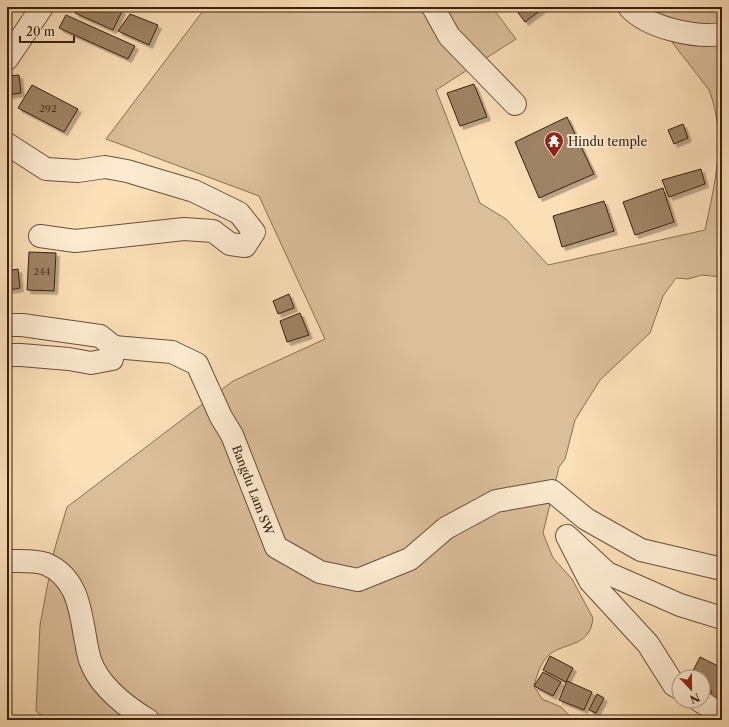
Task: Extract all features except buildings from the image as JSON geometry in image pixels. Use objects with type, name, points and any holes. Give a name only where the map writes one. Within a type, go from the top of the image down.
[{"type":"street","points":[[7,59],[42,7]]},
{"type":"street","points":[[433,7],[449,36],[515,104]]},
{"type":"street","points":[[629,7],[647,21],[661,26],[686,33],[709,36],[722,34]]},
{"type":"street","points":[[7,144],[46,169],[78,171],[105,167],[127,171],[194,191],[239,213],[254,232],[245,246],[230,244],[213,231],[184,229],[75,241],[40,236]]},
{"type":"street","points":[[7,325],[22,325],[100,336],[114,347],[112,358],[91,363],[69,359],[21,355],[7,356]]},
{"type":"street","name":"Bangdu Lam SW","points":[[114,347],[172,352],[197,364],[220,416],[232,435],[276,546],[320,572],[358,580],[410,559],[446,528],[496,501],[552,491],[586,519],[641,550],[722,569]]},
{"type":"street","points":[[671,680],[648,644],[590,581],[567,536],[607,573],[680,605],[722,618]]},
{"type":"street","points":[[7,561],[45,564],[62,574],[72,587],[80,607],[90,660],[104,685],[132,711],[148,720]]},
{"type":"street","points":[[711,708],[722,715]]},
{"type":"shaded area","points":[[206,7],[492,7],[516,39],[436,90],[480,203],[506,219],[548,265],[705,230],[718,160],[717,125],[714,107],[709,90],[645,7],[722,7],[722,277],[702,275],[688,279],[676,278],[663,296],[650,333],[600,380],[575,420],[565,459],[559,467],[543,533],[553,558],[572,579],[593,618],[591,628],[587,635],[581,640],[554,652],[545,659],[539,670],[534,686],[542,699],[561,707],[574,720],[47,720],[36,711],[40,625],[54,551],[67,507],[233,381],[325,339],[259,196],[106,139]]},
{"type":"place","name":"Hindu temple","points":[[554,158]]}]
